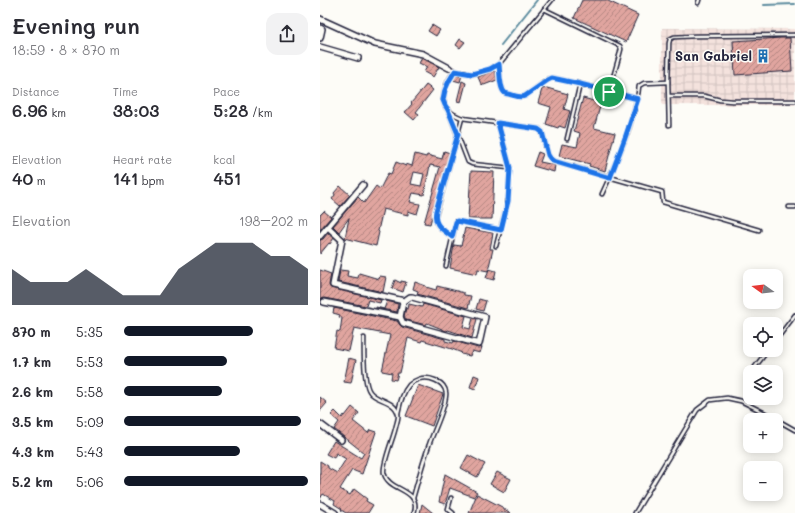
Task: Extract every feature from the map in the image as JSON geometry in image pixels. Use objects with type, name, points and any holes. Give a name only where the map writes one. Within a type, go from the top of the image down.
[{"type":"street","points":[[320,19],[375,44],[423,54],[449,68]]},
{"type":"street","points":[[320,28],[322,29],[320,38]]},
{"type":"street","points":[[320,47],[358,58]]},
{"type":"street","points":[[320,236],[363,185]]},
{"type":"street","points":[[328,227],[342,240],[333,285],[404,301]]},
{"type":"street","points":[[412,297],[485,317],[479,344],[402,322],[400,316],[404,301],[412,297]]},
{"type":"street","points":[[324,302],[400,316]]},
{"type":"street","points":[[320,424],[341,440]]},
{"type":"street","points":[[320,504],[335,513]]},
{"type":"lane","points":[[449,68],[455,71],[472,74],[490,69],[499,64],[552,0]]},
{"type":"lane","points":[[544,9],[620,46],[621,49],[609,92]]},
{"type":"lane","points":[[669,125],[668,82],[670,39],[695,36],[795,35]]},
{"type":"lane","points":[[499,64],[501,84],[504,91],[518,97],[525,96],[551,78],[638,99]]},
{"type":"lane","points":[[455,71],[449,81],[444,97],[445,105],[458,134],[468,162],[510,168]]},
{"type":"lane","points":[[602,194],[610,178],[625,138],[638,99],[641,84],[668,82]]},
{"type":"lane","points":[[567,139],[580,84]]},
{"type":"lane","points":[[669,96],[704,96],[732,101],[795,101]]},
{"type":"lane","points":[[448,110],[462,118],[541,130],[548,155],[553,161],[662,192],[663,202],[759,230]]},
{"type":"lane","points":[[452,237],[437,224],[435,218],[462,118]]},
{"type":"lane","points":[[496,246],[508,201],[510,168],[498,123]]},
{"type":"lane","points":[[789,207],[795,207]]},
{"type":"lane","points":[[446,266],[457,221],[501,230]]},
{"type":"lane","points":[[783,331],[795,315]]},
{"type":"lane","points":[[364,338],[366,385],[369,392],[389,403],[395,408],[398,414]]},
{"type":"lane","points":[[757,365],[763,357]]},
{"type":"lane","points":[[413,498],[428,446],[445,400],[446,392],[445,388],[439,382],[425,378],[420,378],[414,381],[405,390],[402,397],[395,431],[384,465],[386,478],[413,498],[416,503],[414,513]]},
{"type":"lane","points":[[635,513],[697,410],[710,400],[728,398],[741,401],[795,430]]},
{"type":"lane","points":[[451,498],[448,510],[453,513]]},
{"type":"shaded area","points":[[662,28],[795,29],[795,105],[662,105]]},
{"type":"building","points":[[582,0],[606,0],[638,15],[626,42],[574,18]]},
{"type":"building","points":[[432,25],[440,30],[436,36],[428,31]]},
{"type":"building","name":"San Gabriel","points":[[790,38],[792,71],[735,75],[733,41]]},
{"type":"building","points":[[460,39],[465,42],[460,48],[456,45]]},
{"type":"building","points":[[422,58],[439,67],[433,77],[424,72],[427,67],[419,63]]},
{"type":"building","points":[[495,70],[497,80],[484,85],[481,84],[478,77]]},
{"type":"building","points":[[456,74],[462,75],[460,82],[453,80]]},
{"type":"building","points":[[462,81],[466,83],[461,102],[457,101]]},
{"type":"building","points":[[426,85],[433,90],[416,112],[419,114],[414,120],[405,112]]},
{"type":"building","points":[[547,88],[568,94],[564,109],[570,111],[565,128],[559,126],[558,128],[546,124],[551,107],[538,103],[542,89]]},
{"type":"building","points":[[583,98],[601,103],[594,128],[615,133],[605,171],[589,166],[590,164],[559,156],[562,144],[577,147],[580,133],[574,131]]},
{"type":"building","points":[[444,151],[450,153],[430,224],[424,223],[440,167],[430,165],[424,195],[413,193],[410,202],[420,204],[417,214],[408,211],[408,215],[383,209],[376,246],[345,238],[349,218],[339,232],[333,226],[358,197],[364,203],[376,186],[380,189],[388,173],[391,174],[396,162],[406,166],[406,164],[412,166],[415,154],[426,157],[427,155],[442,159]],"holes":[[[414,172],[424,174],[421,186],[411,184]]]},
{"type":"building","points":[[538,152],[543,154],[540,162],[555,165],[554,172],[533,166]]},
{"type":"building","points":[[471,171],[494,172],[492,219],[468,219]]},
{"type":"building","points":[[340,186],[350,195],[340,206],[332,199],[335,195],[334,193]]},
{"type":"building","points":[[324,211],[331,217],[320,230],[320,215]]},
{"type":"building","points":[[465,228],[493,233],[490,249],[493,249],[488,271],[478,269],[477,274],[450,268],[454,245],[461,246]]},
{"type":"building","points":[[328,233],[334,238],[320,254],[320,240],[323,239]]},
{"type":"building","points":[[489,269],[496,271],[494,280],[486,278]]},
{"type":"building","points":[[320,270],[331,274],[329,285],[331,288],[381,300],[380,303],[368,300],[366,306],[324,298],[320,299]]},
{"type":"building","points":[[340,270],[348,271],[347,276],[358,278],[359,273],[379,279],[380,276],[386,277],[383,292],[338,282]]},
{"type":"building","points":[[395,280],[401,283],[401,281],[406,282],[403,292],[392,288]]},
{"type":"building","points":[[415,282],[436,290],[437,286],[471,296],[468,308],[417,294],[418,291],[413,289]]},
{"type":"building","points":[[479,299],[486,301],[483,311],[476,309]]},
{"type":"building","points":[[387,301],[398,304],[397,312],[376,308],[384,309]]},
{"type":"building","points":[[409,304],[422,307],[423,304],[466,316],[463,327],[470,329],[473,318],[477,319],[472,338],[448,330],[442,330],[427,323],[426,325],[406,320],[404,316],[406,308],[408,309]]},
{"type":"building","points":[[334,308],[397,321],[402,327],[445,339],[445,341],[453,343],[454,341],[478,348],[482,347],[480,353],[472,351],[470,356],[422,340],[421,342],[408,338],[400,373],[398,373],[396,380],[391,379],[392,373],[382,371],[390,335],[354,328],[349,351],[334,348],[337,331],[340,332],[342,318],[339,317],[340,315],[333,313]]},
{"type":"building","points":[[349,358],[356,360],[351,383],[344,382]]},
{"type":"building","points":[[474,375],[479,377],[475,389],[470,387]]},
{"type":"building","points":[[418,385],[443,394],[432,426],[406,416]]},
{"type":"building","points":[[320,397],[327,403],[320,411]]},
{"type":"building","points":[[352,407],[359,413],[353,421],[368,433],[370,430],[376,432],[362,474],[352,470],[340,489],[350,495],[354,489],[367,499],[366,501],[373,505],[368,513],[346,513],[334,504],[335,501],[323,494],[320,499],[320,461],[337,473],[346,459],[336,453],[334,458],[326,454],[334,441],[361,458],[364,453],[334,429],[339,422],[331,415],[335,411],[342,418]]},
{"type":"building","points":[[468,455],[485,464],[477,477],[461,468]]},
{"type":"building","points":[[497,472],[511,479],[504,492],[490,484]]},
{"type":"building","points":[[445,474],[477,492],[474,497],[450,488],[445,504],[439,502]]},
{"type":"building","points":[[477,494],[504,508],[511,513],[469,513]]},
{"type":"building","points":[[422,504],[433,513],[420,513]]},
{"type":"waterway","points":[[501,45],[537,0]]},
{"type":"waterway","points":[[764,5],[795,4]]},
{"type":"place","name":"San Gabriel","points":[[763,56]]},
{"type":"route","points":[[499,64],[502,88],[506,93],[518,97],[525,96],[551,78],[609,92],[638,99],[610,178],[553,161],[548,155],[541,130],[498,123],[510,168],[510,189],[501,230],[457,221],[452,237],[437,224],[435,215],[458,134],[443,100],[445,90],[451,76],[455,71],[472,74],[490,69],[499,64]]}]
